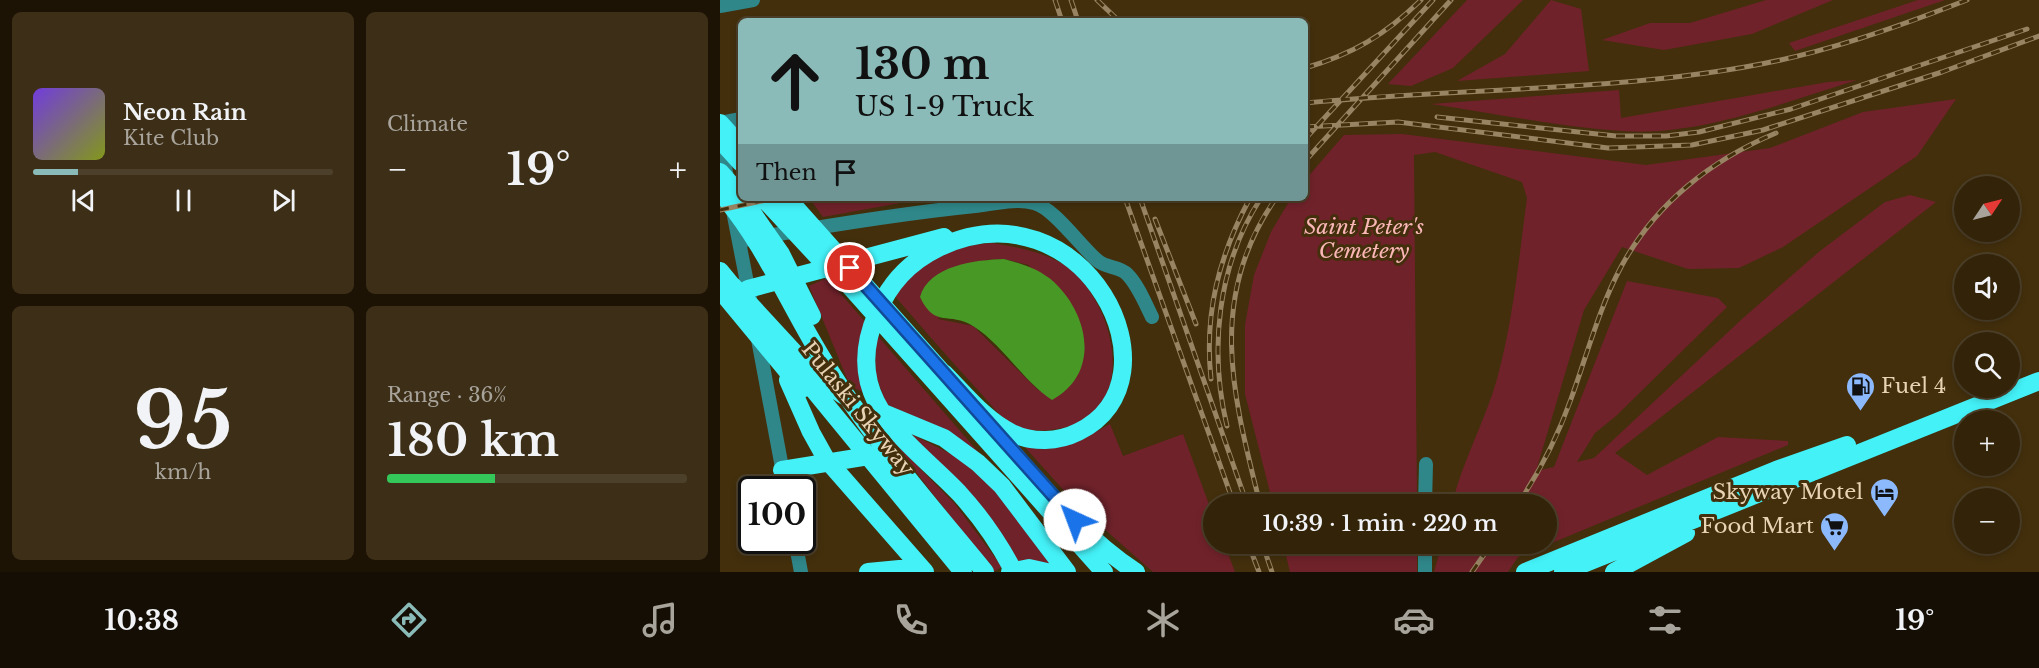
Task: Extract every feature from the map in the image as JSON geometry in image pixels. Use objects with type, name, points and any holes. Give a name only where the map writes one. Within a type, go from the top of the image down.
[{"type":"highway","points":[[720,123],[738,144]]},
{"type":"highway","points":[[720,139],[725,163],[738,189]]},
{"type":"highway","points":[[725,163],[738,174]]},
{"type":"highway","points":[[720,192],[767,255],[809,323],[847,397],[985,572]]},
{"type":"highway","points":[[745,201],[781,254],[809,323]]},
{"type":"highway","points":[[766,201],[1067,512],[1107,550],[1136,572]]},
{"type":"highway","points":[[775,201],[860,300]]},
{"type":"highway","points":[[790,201],[1104,572]]},
{"type":"highway","points":[[730,284],[954,235],[995,232],[1028,237],[1053,247],[1076,262],[1096,283],[1111,308],[1120,335],[1122,364],[1116,390],[1104,412],[1089,426],[1062,438],[1040,440],[1018,435],[997,424],[938,377]]},
{"type":"highway","points":[[995,232],[974,235],[953,242],[927,255],[906,269],[890,288],[877,312],[868,354],[872,388],[884,418],[898,437],[965,500],[993,537],[1012,572],[1029,568],[1047,572]]},
{"type":"highway","points":[[730,284],[826,386],[958,447],[991,475],[1067,572]]},
{"type":"highway","name":"Pulaski Skyway","points":[[730,284],[764,344],[951,572]]},
{"type":"highway","name":"Pulaski Skyway","points":[[730,284],[827,408],[963,572]]},
{"type":"highway","points":[[764,344],[792,388],[816,443],[846,482],[924,571]]},
{"type":"highway","points":[[2020,376],[2039,369]]},
{"type":"highway","points":[[1563,572],[2039,381]]},
{"type":"highway","points":[[1525,572],[1962,398]]},
{"type":"highway","points":[[782,470],[874,455],[891,461],[904,472]]},
{"type":"highway","points":[[1614,572],[1762,493]]},
{"type":"highway","points":[[870,572],[890,552],[890,532]]},
{"type":"highway","points":[[870,572],[910,568],[924,571]]},
{"type":"street","points":[[720,6],[753,0]]},
{"type":"street","points":[[720,123],[738,120]]},
{"type":"street","points":[[725,163],[739,241],[730,284],[783,476]]},
{"type":"street","points":[[739,241],[853,221],[1024,201],[1037,203],[1064,226],[1083,249],[1101,264],[1122,269],[1129,276],[1152,317]]},
{"type":"street","points":[[1425,494],[1426,464]]},
{"type":"street","points":[[798,554],[801,572]]},
{"type":"street","points":[[1425,554],[1425,572]]},
{"type":"green space","points":[[1467,0],[1523,0],[1453,68],[1411,86],[1388,84]]},
{"type":"green space","points":[[1551,0],[1581,9],[1589,71],[1457,81],[1505,54]]},
{"type":"green space","points":[[1766,0],[1833,0],[1752,34],[1664,50],[1602,40],[1650,23],[1690,23]]},
{"type":"green space","points":[[1918,0],[1945,0],[1795,51],[1789,43]]},
{"type":"green space","points":[[1857,80],[1741,116],[1680,129],[1651,131],[1622,131],[1574,126],[1431,104],[1619,90],[1621,118],[1828,82]]},
{"type":"green space","name":"Saint Peter's Cemetery","points":[[1956,99],[1917,156],[1783,247],[1739,268],[1688,269],[1622,247],[1584,310],[1536,471],[1554,467],[1627,281],[1718,298],[1727,307],[1616,416],[1595,433],[1577,462],[1594,458],[1742,319],[1820,251],[1885,202],[1910,195],[1936,202],[1615,453],[1647,475],[1718,437],[1788,441],[1788,445],[1557,541],[1557,494],[1455,494],[1492,395],[1503,357],[1527,198],[1522,182],[1435,152],[1414,155],[1417,494],[1270,494],[1245,394],[1245,325],[1254,275],[1271,232],[1289,201],[1308,201],[1308,177],[1344,135],[1402,134],[1646,165],[1770,148],[1863,112]]},
{"type":"green space","points":[[811,201],[911,201],[823,217]]},
{"type":"green space","points":[[991,243],[1012,246],[1047,256],[1075,273],[1091,293],[1103,316],[1111,341],[1113,366],[1108,390],[1097,409],[1077,423],[1049,430],[1038,431],[1016,426],[995,410],[893,294],[915,269],[957,247]],"holes":[[[1004,259],[1029,265],[1039,391],[973,326],[938,319],[986,260]]]},
{"type":"green space","points":[[827,278],[866,323],[867,394],[850,386],[809,286]]},
{"type":"green space","points":[[876,334],[980,454],[941,430],[886,404],[875,373]]},
{"type":"green space","points":[[1110,424],[1123,456],[1183,434],[1205,494],[1203,494],[1203,554],[1228,554],[1235,572],[1153,572],[1076,504],[1023,445],[1047,446],[1088,435]]},
{"type":"green space","points":[[905,431],[975,466],[1016,513],[1051,563],[1019,563]]},
{"type":"green space","points":[[889,437],[955,504],[1002,567],[993,572]]},
{"type":"green space","points":[[1286,554],[1417,554],[1417,572],[1290,572]]},
{"type":"green space","points":[[1439,554],[1525,554],[1518,557],[1508,572],[1434,572]]},
{"type":"shaded area","points":[[1004,259],[1031,268],[1054,282],[1076,311],[1082,327],[1083,360],[1078,375],[1067,389],[1052,400],[1031,383],[993,342],[973,326],[931,313],[920,297],[925,286],[943,271],[967,263]]},
{"type":"railway","points":[[1055,0],[1061,18]]},
{"type":"railway","points":[[1071,0],[1077,18]]},
{"type":"railway","points":[[1097,0],[1116,18]]},
{"type":"railway","points":[[1308,67],[1368,42],[1421,0]]},
{"type":"railway","points":[[1308,136],[1433,0]]},
{"type":"railway","points":[[1308,158],[1451,0]]},
{"type":"railway","points":[[1308,103],[1636,81],[1745,67],[1774,62],[1858,39],[1967,0]]},
{"type":"railway","points":[[1437,117],[1616,136],[1666,136],[1699,132],[1791,109],[2027,29]]},
{"type":"railway","points":[[1308,127],[1398,122],[1608,148],[1692,145],[1763,130],[1942,72],[2039,36]]},
{"type":"railway","points":[[1524,494],[1541,466],[1566,413],[1606,299],[1635,244],[1650,223],[1687,186],[1729,156],[1776,133]]},
{"type":"railway","points":[[720,210],[761,201]]},
{"type":"railway","points":[[1126,201],[1230,494]]},
{"type":"railway","points":[[1141,201],[1244,494]]},
{"type":"railway","points":[[1211,379],[1210,331],[1216,286],[1230,241],[1248,201]]},
{"type":"railway","points":[[1227,426],[1221,397],[1219,368],[1218,339],[1221,309],[1226,280],[1235,251],[1246,224],[1259,201]]},
{"type":"railway","points":[[1258,494],[1241,425],[1235,386],[1232,348],[1233,310],[1240,273],[1254,235],[1274,201]]},
{"type":"railway","points":[[1155,219],[1196,324]]},
{"type":"railway","points":[[1252,554],[1259,572]]},
{"type":"railway","points":[[1266,554],[1272,572]]},
{"type":"railway","points":[[1472,572],[1484,554]]},
{"type":"place","name":"Fuel 4","points":[[1860,412]]},
{"type":"place","name":"Skyway Motel","points":[[1884,518]]},
{"type":"place","name":"Food Mart","points":[[1835,552]]},
{"type":"route","points":[[850,268],[944,372],[977,413],[1075,520]]}]
